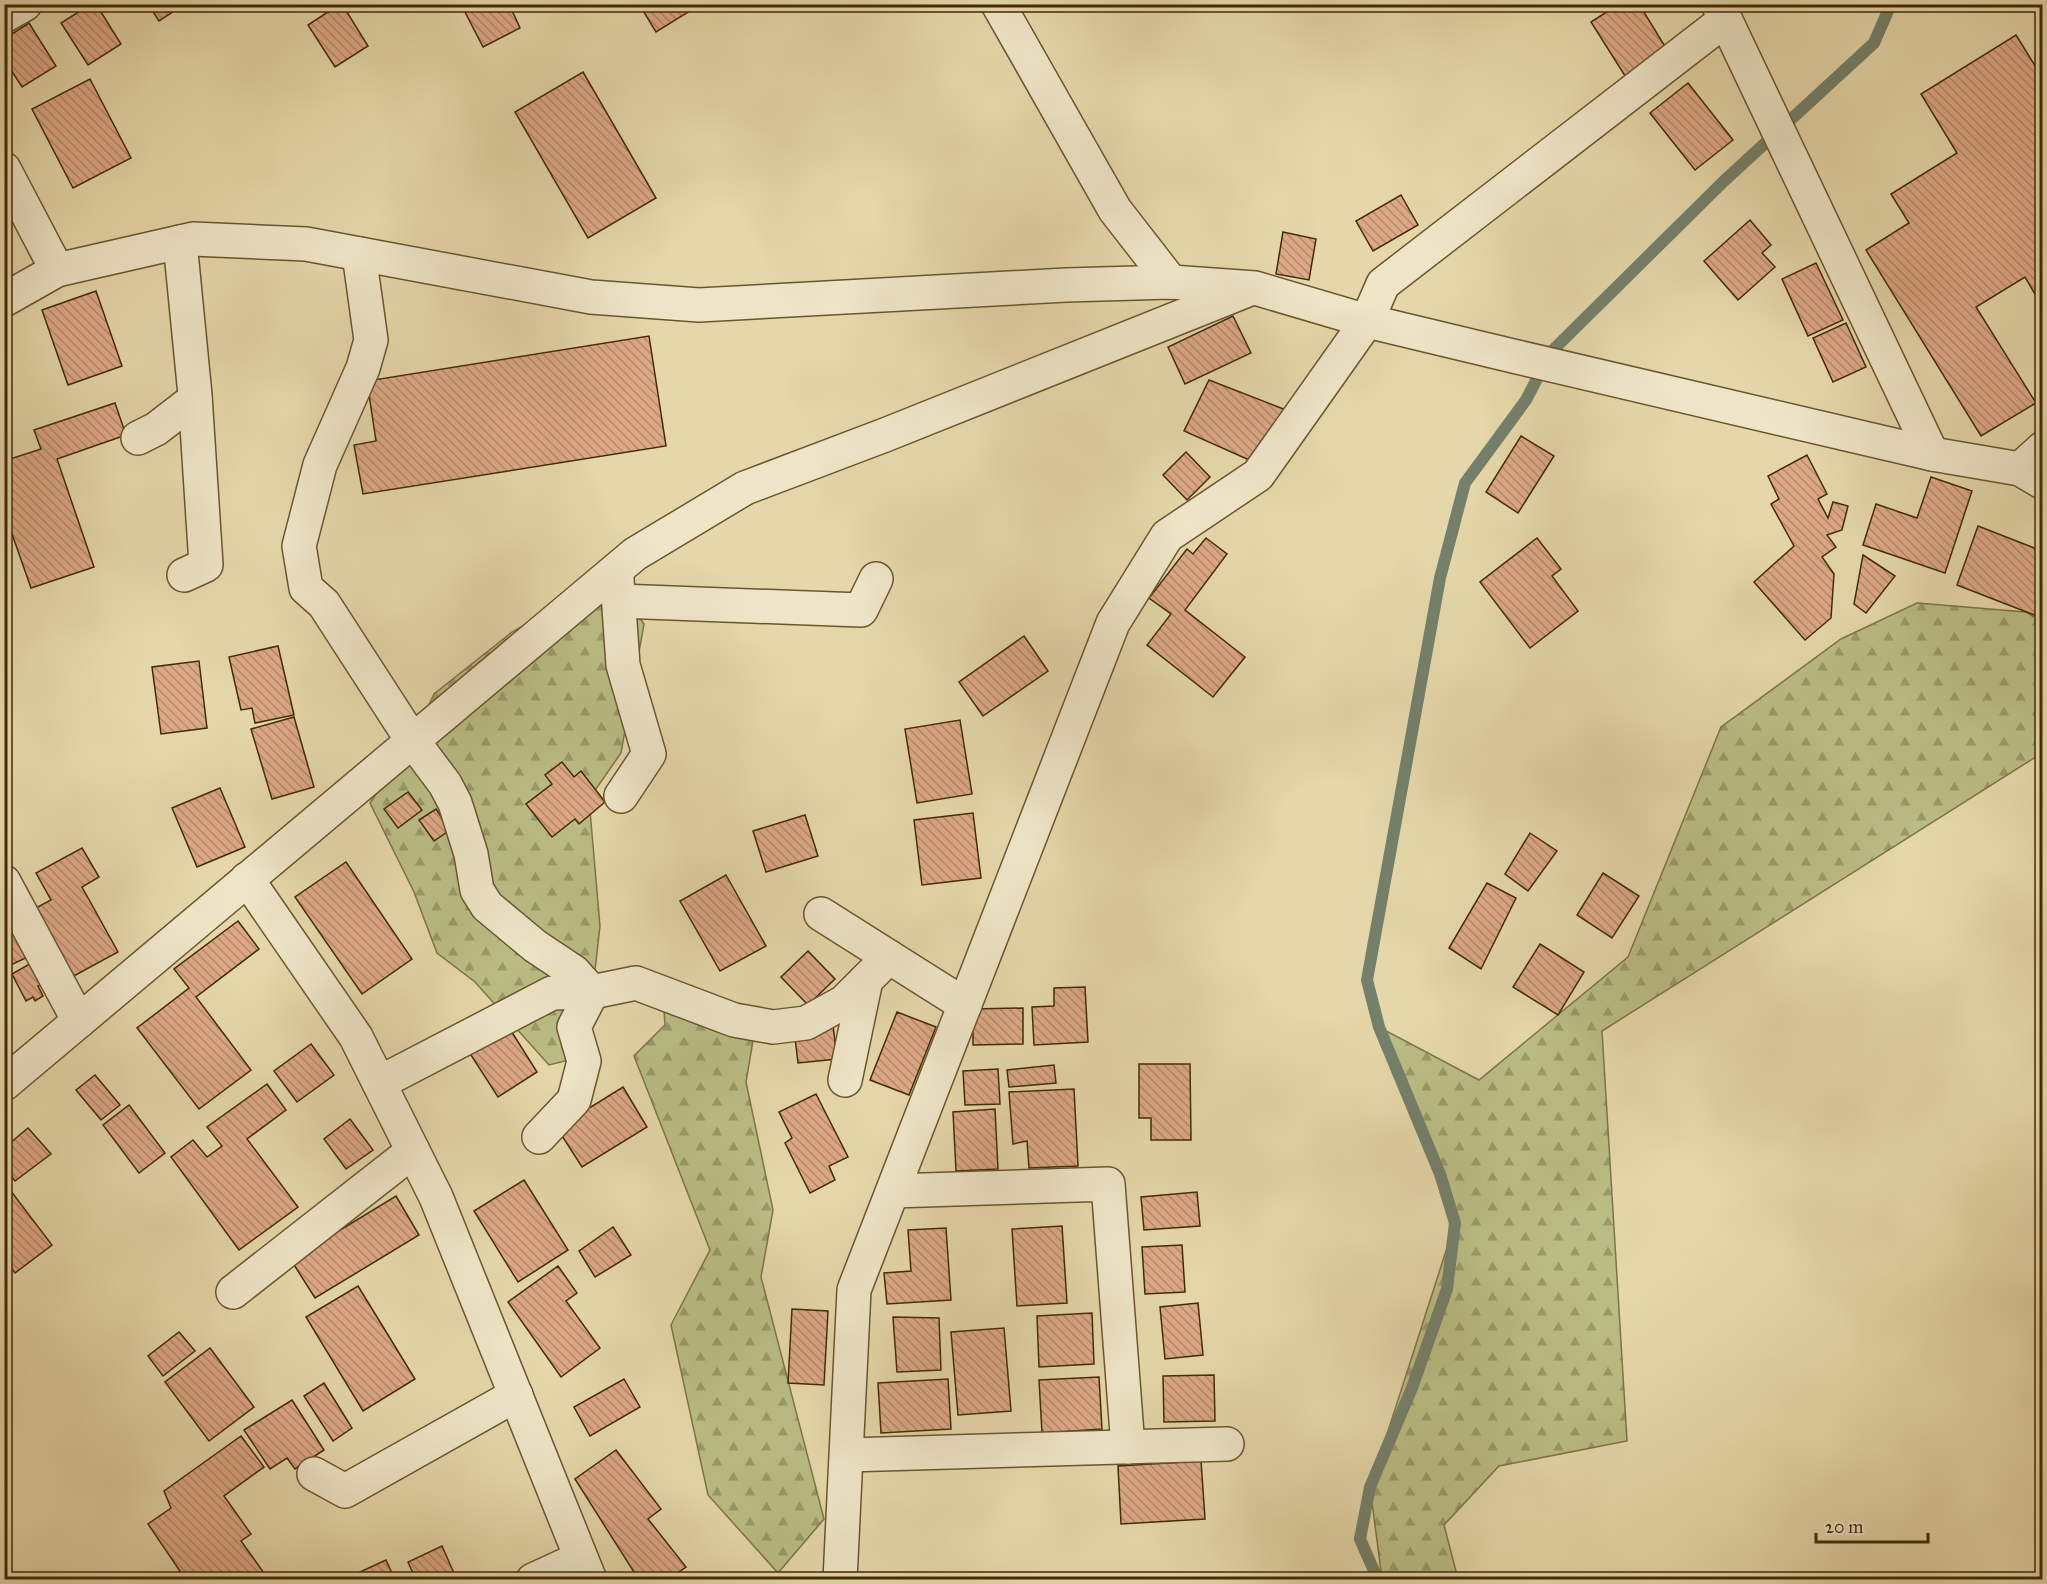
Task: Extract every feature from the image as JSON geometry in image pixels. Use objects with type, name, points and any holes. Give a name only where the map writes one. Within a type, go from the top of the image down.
[{"type":"street","points":[[4,16],[25,4]]},
{"type":"street","points":[[998,4],[1115,210],[1171,282]]},
{"type":"street","points":[[840,1580],[854,1290],[1113,623],[1167,536],[1258,475],[1366,321],[1383,284],[1721,12],[1932,454]]},
{"type":"street","points":[[4,169],[57,270]]},
{"type":"street","points":[[4,300],[57,270],[193,239],[306,244],[591,297],[699,305],[1066,285],[1171,282],[1255,288],[1366,321],[1932,454],[2035,467]]},
{"type":"street","points":[[180,242],[195,399],[206,565],[184,575]]},
{"type":"street","points":[[359,254],[371,340],[363,369],[320,465],[299,546],[306,588],[324,604],[412,741],[445,784],[455,803],[471,854],[477,890],[487,906],[535,946],[574,972],[592,992]]},
{"type":"street","points":[[4,1084],[412,741],[618,585],[635,554],[745,488],[1255,288]]},
{"type":"street","points":[[138,438],[156,429],[195,399]]},
{"type":"street","points":[[618,585],[861,610],[876,579]]},
{"type":"street","points":[[618,585],[623,665],[649,754],[621,796]]},
{"type":"street","points":[[247,879],[356,1038],[436,1197],[586,1569],[532,1580]]},
{"type":"street","points":[[4,882],[79,1021]]},
{"type":"street","points":[[821,914],[965,1005]]},
{"type":"street","points":[[379,1083],[552,993],[592,992],[636,983],[734,1020],[773,1027],[806,1023],[844,1002],[889,957]]},
{"type":"street","points":[[845,1080],[866,981]]},
{"type":"street","points":[[538,1137],[574,1100],[584,1061],[574,1027],[592,992]]},
{"type":"street","points":[[233,1292],[413,1151]]},
{"type":"street","points":[[893,1191],[1108,1184],[1128,1447]]},
{"type":"street","points":[[314,1474],[345,1491],[516,1395]]},
{"type":"street","points":[[847,1455],[1227,1444]]},
{"type":"green space","points":[[609,576],[644,624],[621,753],[589,799],[600,926],[592,997],[590,1055],[549,1065],[475,982],[437,953],[414,892],[370,803],[412,740],[434,694],[512,632]]},
{"type":"green space","points":[[1917,603],[2026,612],[2042,622],[2042,753],[1602,1031],[1627,1441],[1499,1466],[1444,1525],[1458,1579],[1382,1579],[1370,1487],[1455,1223],[1379,1027],[1479,1080],[1628,957],[1721,727],[1841,639]]},
{"type":"green space","points":[[662,982],[758,1011],[746,1082],[773,1210],[761,1277],[824,1519],[778,1573],[708,1495],[671,1325],[710,1250],[634,1056],[665,1025]]},
{"type":"building","points":[[91,4],[96,4],[121,44],[88,65],[61,23]]},
{"type":"building","points":[[148,4],[185,4],[159,21]]},
{"type":"building","points":[[340,4],[368,46],[335,67],[308,25]]},
{"type":"building","points":[[479,4],[509,4],[520,28],[483,47],[465,12]]},
{"type":"building","points":[[639,4],[697,4],[698,6],[656,32]]},
{"type":"building","points":[[1619,4],[1639,4],[1669,53],[1627,79],[1591,22]]},
{"type":"building","points":[[29,23],[56,66],[22,87],[4,59],[4,39]]},
{"type":"building","points":[[2016,35],[2042,77],[2042,299],[2039,301],[2025,277],[1976,307],[2036,403],[1981,436],[1866,250],[1909,223],[1891,194],[1957,153],[1921,94]]},
{"type":"building","points":[[583,72],[656,198],[588,238],[515,112]]},
{"type":"building","points":[[90,79],[131,158],[73,188],[32,109]]},
{"type":"building","points":[[1688,83],[1733,140],[1695,170],[1650,113]]},
{"type":"building","points":[[1401,195],[1418,225],[1373,251],[1356,221]]},
{"type":"building","points":[[1750,220],[1771,245],[1762,253],[1775,267],[1738,300],[1704,261]]},
{"type":"building","points":[[1283,232],[1316,239],[1309,280],[1276,274]]},
{"type":"building","points":[[1816,263],[1843,320],[1808,336],[1782,279]]},
{"type":"building","points":[[96,291],[122,366],[68,385],[42,310]]},
{"type":"building","points":[[1233,316],[1251,353],[1185,384],[1168,347]]},
{"type":"building","points":[[1846,323],[1866,367],[1833,382],[1813,338]]},
{"type":"building","points":[[649,336],[666,446],[363,494],[354,445],[376,441],[367,381]]},
{"type":"building","points":[[1209,380],[1286,410],[1256,463],[1184,431]]},
{"type":"building","points":[[115,403],[126,435],[57,459],[94,567],[31,588],[4,511],[4,461],[41,449],[34,430]]},
{"type":"building","points":[[1521,436],[1554,456],[1518,513],[1486,492]]},
{"type":"building","points":[[1186,452],[1210,477],[1187,500],[1163,475]]},
{"type":"building","points":[[1807,455],[1827,494],[1818,499],[1828,518],[1833,502],[1848,506],[1842,530],[1827,535],[1836,547],[1822,557],[1834,574],[1831,618],[1805,640],[1754,582],[1794,546],[1771,504],[1779,499],[1768,476]]},
{"type":"building","points":[[1931,477],[1972,491],[1945,573],[1863,545],[1876,504],[1917,518]]},
{"type":"building","points":[[1978,526],[2042,551],[2042,618],[1957,585]]},
{"type":"building","points":[[1206,538],[1227,554],[1185,610],[1245,657],[1213,697],[1147,645],[1171,614],[1149,598],[1187,549],[1193,554]]},
{"type":"building","points":[[1537,538],[1561,569],[1552,576],[1578,611],[1530,648],[1480,582]]},
{"type":"building","points":[[1863,555],[1895,576],[1866,613],[1854,604]]},
{"type":"building","points":[[1024,636],[1048,671],[983,716],[959,682]]},
{"type":"building","points":[[278,646],[294,715],[255,723],[252,708],[241,710],[229,657]]},
{"type":"building","points":[[199,661],[207,728],[161,734],[152,667]]},
{"type":"building","points":[[294,717],[314,787],[272,799],[251,729]]},
{"type":"building","points":[[960,720],[972,794],[917,803],[905,729]]},
{"type":"building","points":[[562,762],[574,777],[581,771],[605,802],[579,824],[575,819],[552,837],[526,804],[552,784],[545,775]]},
{"type":"building","points":[[220,788],[245,847],[197,867],[172,808]]},
{"type":"building","points":[[408,792],[422,810],[398,828],[384,809]]},
{"type":"building","points":[[436,809],[450,830],[434,841],[419,820]]},
{"type":"building","points":[[973,813],[981,878],[922,885],[914,820]]},
{"type":"building","points":[[805,815],[818,856],[766,872],[753,831]]},
{"type":"building","points":[[1530,833],[1557,851],[1528,891],[1505,874]]},
{"type":"building","points":[[82,848],[99,877],[82,887],[118,952],[72,977],[34,909],[51,900],[36,873]]},
{"type":"building","points":[[346,862],[412,959],[362,994],[295,897]]},
{"type":"building","points":[[1603,873],[1639,896],[1612,938],[1577,915]]},
{"type":"building","points":[[726,875],[766,946],[720,971],[680,901]]},
{"type":"building","points":[[1487,883],[1516,898],[1481,969],[1449,948]]},
{"type":"building","points":[[4,915],[28,957],[4,968]]},
{"type":"building","points":[[238,921],[259,949],[196,997],[251,1070],[199,1109],[137,1028],[189,988],[174,969]]},
{"type":"building","points":[[1540,944],[1584,972],[1558,1015],[1513,987]]},
{"type":"building","points":[[808,951],[835,979],[808,1005],[781,977]]},
{"type":"building","points":[[33,962],[44,983],[38,986],[43,996],[35,1001],[33,997],[26,1001],[12,974]]},
{"type":"building","points":[[1085,987],[1088,1042],[1034,1045],[1032,1007],[1054,1006],[1054,988]]},
{"type":"building","points":[[1023,1008],[1023,1044],[973,1045],[973,1009]]},
{"type":"building","points":[[897,1012],[936,1027],[909,1095],[870,1080]]},
{"type":"building","points":[[833,1025],[837,1059],[798,1063],[794,1029]]},
{"type":"building","points":[[508,1026],[537,1072],[498,1097],[469,1052]]},
{"type":"building","points":[[311,1044],[334,1075],[297,1102],[274,1071]]},
{"type":"building","points":[[1139,1064],[1190,1064],[1191,1140],[1151,1140],[1151,1118],[1139,1118]]},
{"type":"building","points":[[1054,1065],[1056,1083],[1009,1087],[1007,1070]]},
{"type":"building","points":[[998,1069],[1000,1104],[965,1105],[963,1071]]},
{"type":"building","points":[[95,1075],[120,1105],[101,1120],[76,1090]]},
{"type":"building","points":[[267,1084],[286,1110],[247,1139],[298,1207],[239,1250],[171,1157],[193,1140],[207,1157],[222,1146],[207,1127]]},
{"type":"building","points":[[623,1087],[647,1127],[582,1167],[557,1128]]},
{"type":"building","points":[[1074,1089],[1078,1166],[1029,1168],[1027,1141],[1013,1144],[1009,1092]]},
{"type":"building","points":[[816,1094],[848,1157],[829,1166],[835,1180],[810,1193],[785,1143],[792,1138],[779,1112]]},
{"type":"building","points":[[129,1105],[165,1153],[139,1173],[103,1125]]},
{"type":"building","points":[[995,1109],[998,1169],[956,1171],[953,1112]]},
{"type":"building","points":[[350,1119],[373,1150],[346,1169],[324,1139]]},
{"type":"building","points":[[28,1128],[51,1154],[15,1181],[4,1166],[4,1148]]},
{"type":"building","points":[[524,1180],[568,1250],[518,1282],[474,1211]]},
{"type":"building","points":[[4,1182],[52,1245],[15,1273],[4,1258]]},
{"type":"building","points":[[1197,1192],[1200,1226],[1144,1230],[1141,1197]]},
{"type":"building","points":[[396,1196],[419,1235],[315,1298],[291,1260]]},
{"type":"building","points":[[1062,1226],[1067,1303],[1017,1306],[1012,1229]]},
{"type":"building","points":[[613,1227],[631,1255],[595,1277],[579,1251]]},
{"type":"building","points":[[946,1228],[951,1300],[887,1304],[884,1273],[911,1271],[908,1230]]},
{"type":"building","points":[[1182,1245],[1185,1292],[1145,1294],[1142,1247]]},
{"type":"building","points":[[558,1266],[577,1293],[566,1301],[600,1348],[561,1377],[508,1302]]},
{"type":"building","points":[[358,1286],[415,1379],[363,1411],[306,1317]]},
{"type":"building","points":[[1198,1303],[1203,1355],[1165,1359],[1160,1307]]},
{"type":"building","points":[[792,1309],[828,1311],[824,1385],[788,1383]]},
{"type":"building","points":[[1092,1313],[1094,1364],[1039,1367],[1037,1316]]},
{"type":"building","points":[[893,1317],[939,1318],[941,1370],[897,1372]]},
{"type":"building","points":[[1004,1328],[1011,1411],[958,1415],[951,1332]]},
{"type":"building","points":[[179,1332],[195,1351],[163,1376],[148,1356]]},
{"type":"building","points":[[210,1348],[254,1407],[209,1441],[165,1382]]},
{"type":"building","points":[[1214,1375],[1215,1421],[1164,1422],[1163,1376]]},
{"type":"building","points":[[1099,1377],[1102,1429],[1042,1433],[1039,1380]]},
{"type":"building","points":[[624,1379],[640,1407],[590,1436],[574,1407]]},
{"type":"building","points":[[948,1379],[951,1429],[881,1433],[878,1383]]},
{"type":"building","points":[[324,1383],[352,1428],[333,1441],[304,1396]]},
{"type":"building","points":[[292,1400],[324,1450],[295,1469],[287,1458],[270,1469],[244,1430]]},
{"type":"building","points":[[241,1436],[264,1467],[224,1496],[251,1534],[241,1541],[269,1580],[186,1580],[148,1524],[171,1508],[164,1491]]},
{"type":"building","points":[[616,1450],[661,1509],[648,1519],[686,1567],[667,1580],[639,1580],[575,1479]]},
{"type":"building","points":[[1201,1461],[1205,1519],[1121,1524],[1118,1466]]},
{"type":"building","points":[[442,1546],[457,1580],[416,1580],[408,1562]]},
{"type":"building","points":[[386,1560],[395,1580],[347,1580],[347,1578]]},
{"type":"waterway","points":[[1378,1580],[1360,1539],[1370,1487],[1412,1388],[1447,1289],[1455,1223],[1440,1174],[1379,1027],[1367,980],[1440,578],[1465,483],[1526,400],[1551,352],[1724,181],[1874,43],[1891,4]]}]
